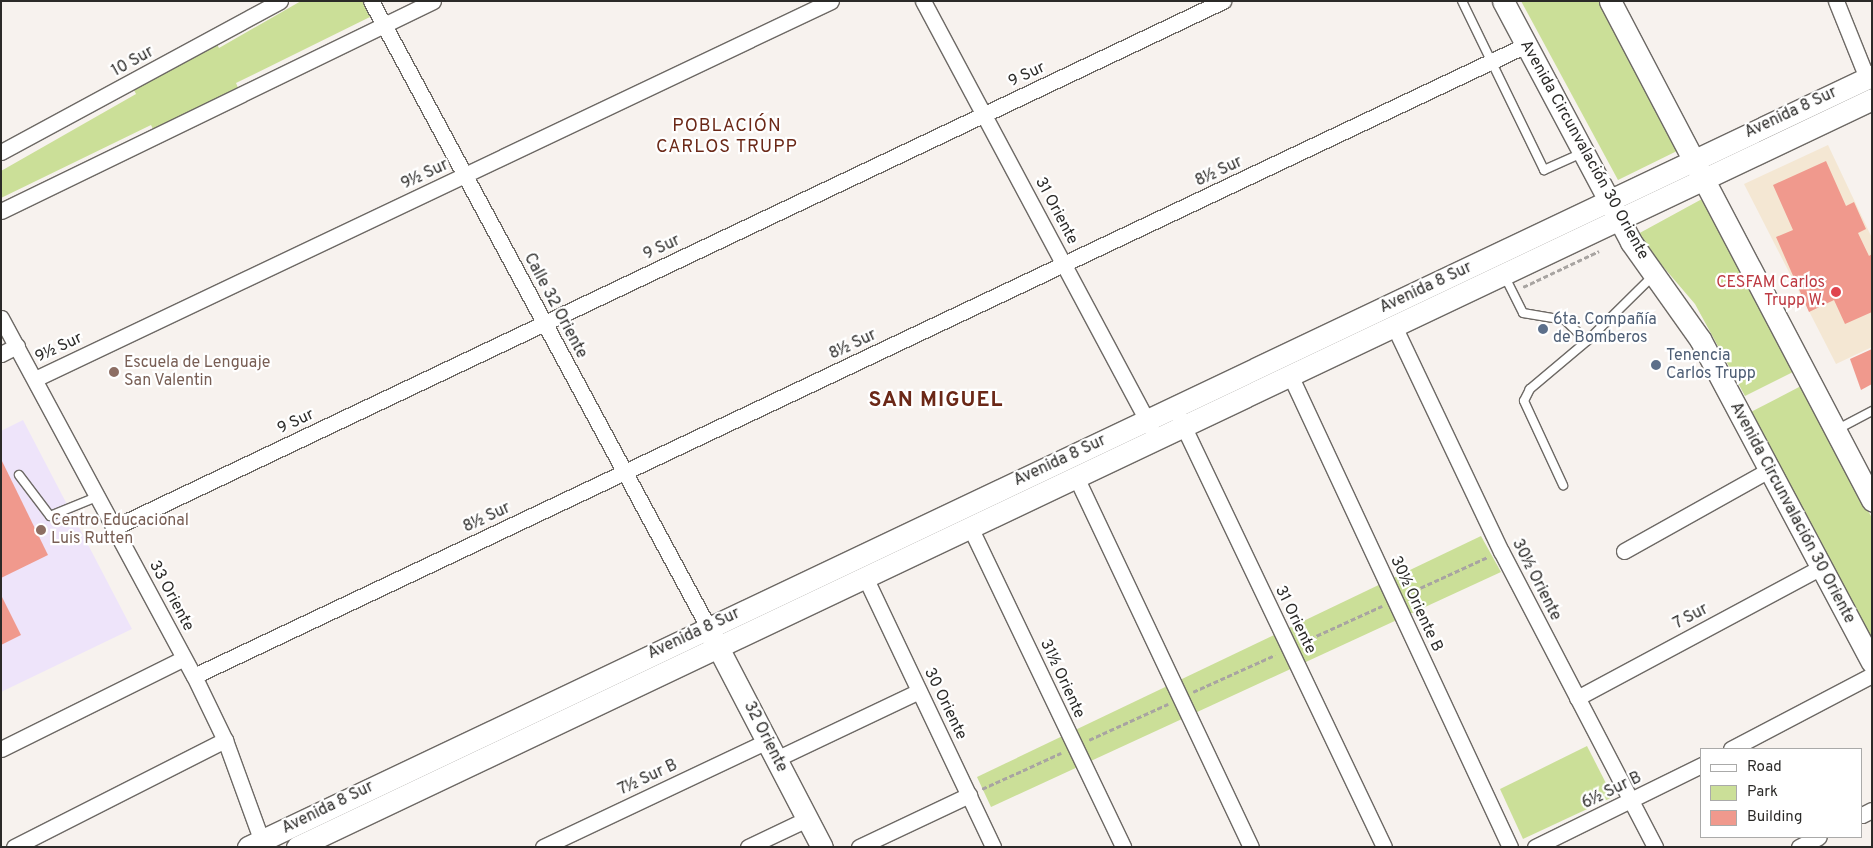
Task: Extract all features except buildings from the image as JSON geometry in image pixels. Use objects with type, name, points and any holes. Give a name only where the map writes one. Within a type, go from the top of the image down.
[{"type":"street","name":"10 Sur","points":[[1,152],[280,1]]},
{"type":"street","name":"Calle 32 Oriente","points":[[371,1],[708,627]]},
{"type":"street","points":[[1,211],[433,1]]},
{"type":"street","name":"9½ Sur","points":[[35,379],[831,1]]},
{"type":"street","name":"31 Oriente","points":[[924,1],[1152,429]]},
{"type":"street","name":"9 Sur","points":[[115,527],[1223,1]]},
{"type":"street","name":"Avenida Circunvalación 30 Oriente","points":[[1503,1],[1613,210],[1654,274],[1692,325],[1872,662]]},
{"type":"street","points":[[1610,1],[1872,499]]},
{"type":"street","points":[[1836,1],[1870,77]]},
{"type":"street","name":"8½ Sur","points":[[194,676],[1526,45]]},
{"type":"street","name":"Avenida 8 Sur","points":[[258,845],[708,627],[1152,429],[1613,210],[1694,159],[1870,77]]},
{"type":"street","name":"Avenida 8 Sur","points":[[1613,210],[1704,180],[1871,100]]},
{"type":"street","name":"Avenida 8 Sur","points":[[1178,417],[1290,375],[1394,326],[1499,264]]},
{"type":"street","name":"33 Oriente","points":[[1,318],[99,496],[194,676],[225,740],[258,845]]},
{"type":"street","name":"30½ Oriente","points":[[1394,326],[1501,551],[1655,847]]},
{"type":"street","name":"9½ Sur","points":[[1,354],[17,346]]},
{"type":"street","name":"30½ Oriente B","points":[[1290,375],[1510,847]]},
{"type":"street","name":"31 Oriente","points":[[1178,417],[1384,847]]},
{"type":"street","name":"Avenida 8 Sur","points":[[297,847],[1076,477],[1152,429]]},
{"type":"street","points":[[1624,550],[1769,470]]},
{"type":"street","points":[[1076,477],[1251,847]]},
{"type":"street","name":"31½ Oriente","points":[[970,527],[1123,847]]},
{"type":"street","name":"7 Sur","points":[[1577,698],[1821,567]]},
{"type":"street","name":"30 Oriente","points":[[865,577],[993,847]]},
{"type":"street","name":"32 Oriente","points":[[708,627],[822,847]]},
{"type":"street","points":[[1,749],[184,658]]},
{"type":"street","points":[[1733,748],[1872,675]]},
{"type":"street","name":"7½ Sur B","points":[[543,847],[919,690]]},
{"type":"street","points":[[14,847],[225,740]]},
{"type":"street","name":"6½ Sur B","points":[[1535,847],[1631,802],[1700,766]]},
{"type":"street","points":[[859,847],[969,795]]},
{"type":"street","points":[[748,847],[807,819]]},
{"type":"street","points":[[1799,847],[1817,838]]},
{"type":"lane","points":[[1462,1],[1544,170],[1583,152]]},
{"type":"lane","points":[[1499,264],[1523,313],[1565,320],[1587,341]]},
{"type":"lane","points":[[1563,485],[1524,401],[1530,389],[1587,341],[1654,274]]},
{"type":"lane","points":[[1835,431],[1872,411]]},
{"type":"lane","points":[[20,475],[50,516],[99,496]]},
{"type":"path","points":[[969,795],[1501,551]]},
{"type":"shaded area","name":"CESFAM Carlos Trupp W.","points":[[1828,145],[1872,238],[1872,347],[1836,364],[1744,184]]},
{"type":"shaded area","name":"Centro Educacional Luis Rutten","points":[[23,420],[132,629],[1,692],[1,431]]},
{"type":"green space","points":[[301,1],[369,1],[376,14],[236,83],[239,90],[156,135],[151,125],[1,198],[1,171],[136,94],[131,84],[213,37],[219,48]]},
{"type":"green space","points":[[1521,1],[1600,1],[1679,150],[1618,180]]},
{"type":"green space","points":[[1702,199],[1793,372],[1745,396],[1695,304],[1636,235]]},
{"type":"green space","points":[[1801,386],[1872,518],[1872,643],[1747,414]]},
{"type":"green space","points":[[1481,536],[1501,572],[991,807],[977,777]]},
{"type":"green space","points":[[1587,746],[1613,797],[1523,839],[1500,789]]},
{"type":"place","name":"CESFAM Carlos Trupp W.","points":[[1836,292]]},
{"type":"place","name":"6ta. Compañía de Bomberos","points":[[1543,329]]},
{"type":"place","name":"Tenencia Carlos Trupp","points":[[1656,365]]},
{"type":"place","name":"Escuela de Lenguaje San Valentin","points":[[114,372]]},
{"type":"place","name":"Centro Educacional Luis Rutten","points":[[41,530]]},
{"type":"district","name":"POBLACIÓN CARLOS TRUPP","points":[[727,138]]},
{"type":"district","name":"SAN MIGUEL","points":[[936,401]]}]
